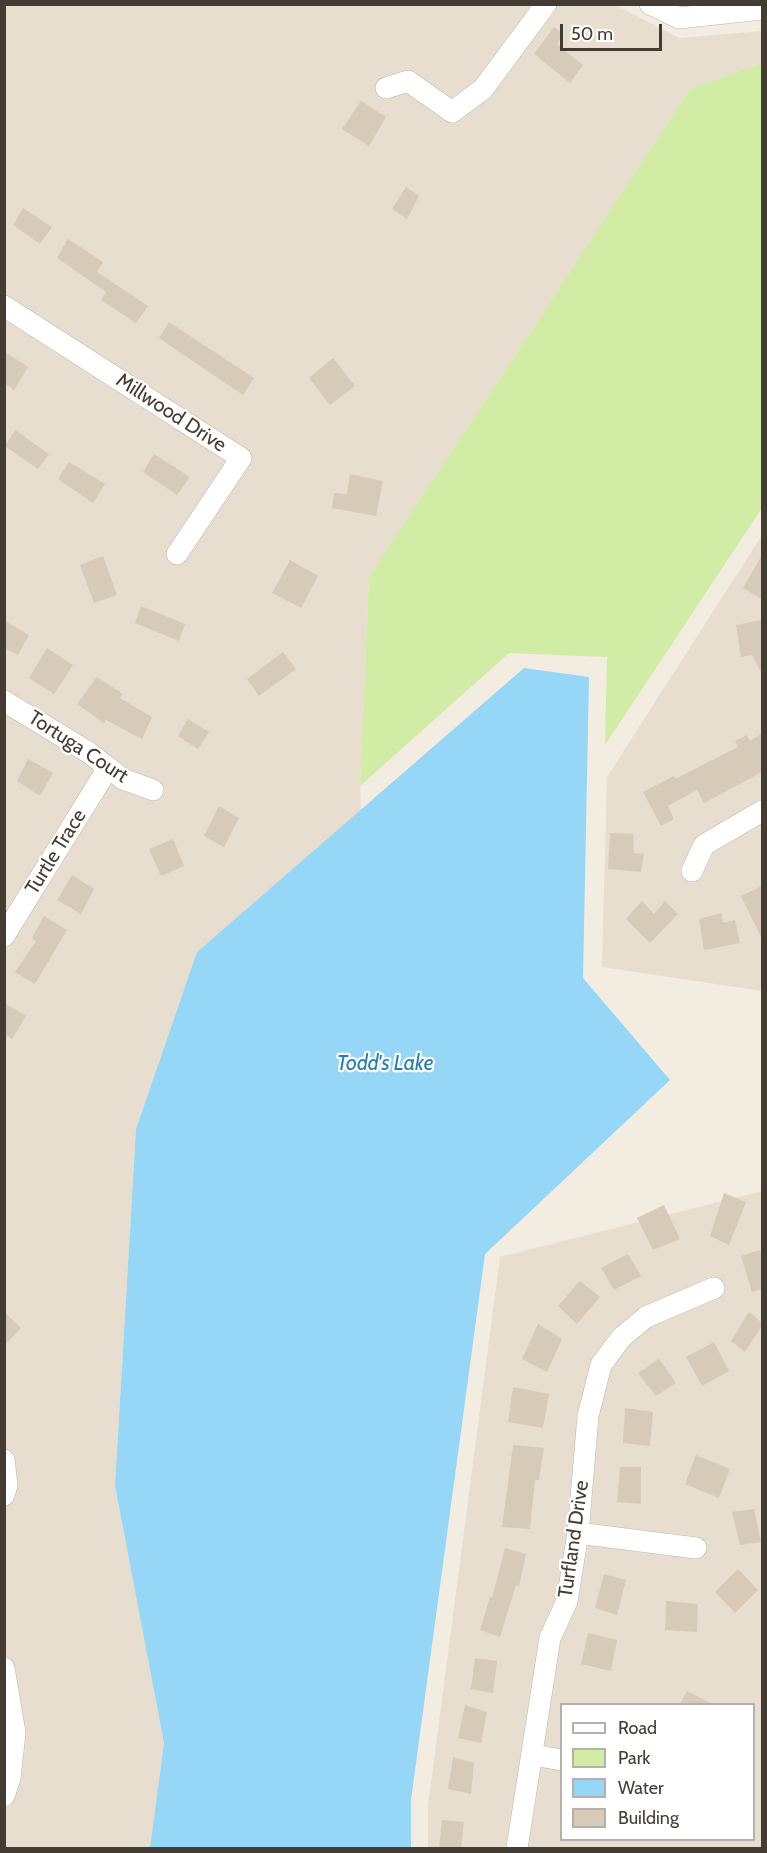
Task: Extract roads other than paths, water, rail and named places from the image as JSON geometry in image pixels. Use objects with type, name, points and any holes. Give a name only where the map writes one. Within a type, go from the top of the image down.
[{"type":"street","points":[[386,87],[408,81],[452,112],[483,89],[546,4]]},
{"type":"street","points":[[650,4],[679,18],[762,9]]},
{"type":"street","name":"Millwood Drive","points":[[4,306],[241,458],[177,555]]},
{"type":"street","name":"Tortuga Court","points":[[4,701],[88,752],[123,779],[153,790]]},
{"type":"street","name":"Turtle Trace","points":[[6,928],[108,768]]},
{"type":"street","points":[[692,871],[704,845],[762,811]]},
{"type":"street","name":"Turfland Drive","points":[[517,1848],[550,1638],[567,1602],[578,1533],[588,1416],[601,1365],[621,1338],[646,1317],[714,1288]]},
{"type":"street","points":[[4,1460],[7,1485],[4,1495]]},
{"type":"street","points":[[578,1533],[696,1548]]},
{"type":"street","points":[[4,1668],[15,1733],[10,1778],[4,1796]]},
{"type":"street","points":[[533,1755],[560,1760]]},
{"type":"water","name":"Todd's Lake","points":[[524,668],[589,677],[583,978],[670,1080],[485,1254],[411,1800],[411,1848],[150,1848],[164,1743],[115,1486],[136,1129],[197,952]]}]
